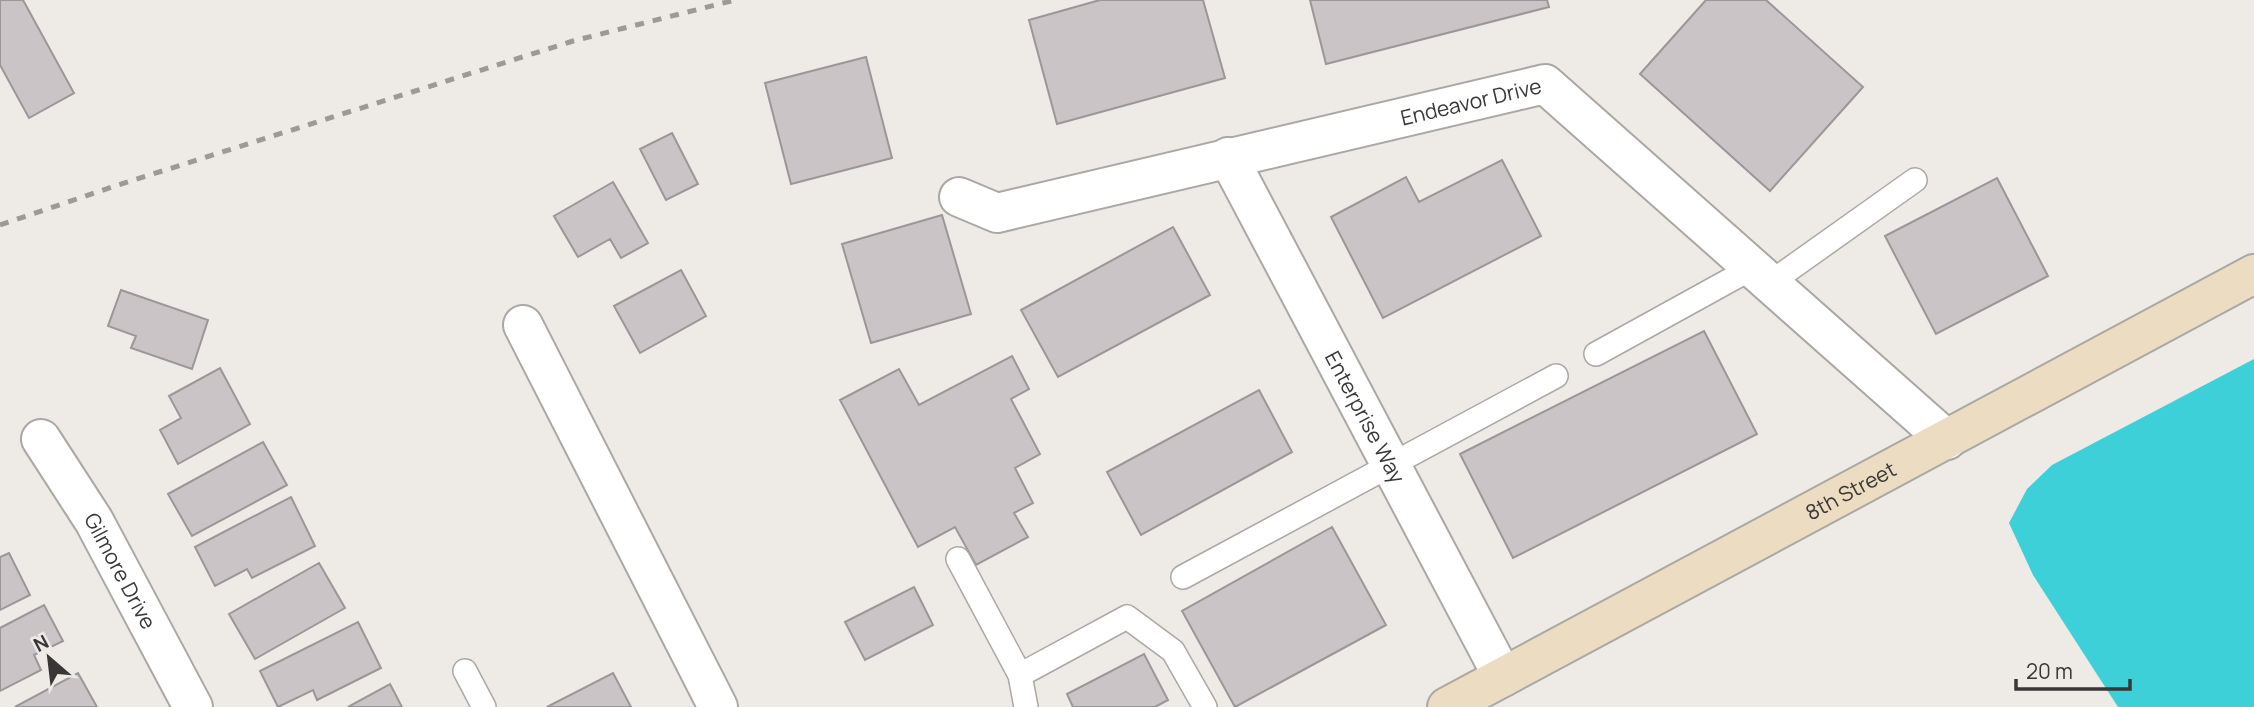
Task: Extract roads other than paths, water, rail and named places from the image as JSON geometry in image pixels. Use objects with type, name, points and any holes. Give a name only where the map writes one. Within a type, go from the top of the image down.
[{"type":"street","name":"Endeavor Drive","points":[[959,197],[998,214],[1228,157],[1545,84],[1947,440]]},
{"type":"street","name":"Enterprise Way","points":[[1228,157],[1503,677]]},
{"type":"street","name":"8th Street","points":[[1447,707],[2254,274]]},
{"type":"street","points":[[523,325],[718,707]]},
{"type":"street","name":"Gilmore Drive","points":[[41,439],[94,521],[193,707]]},
{"type":"lane","points":[[1597,354],[1761,276],[1915,180]]},
{"type":"lane","points":[[1182,577],[1556,376]]},
{"type":"lane","points":[[957,559],[1020,674],[1026,707]]},
{"type":"lane","points":[[1020,674],[1127,617],[1173,651],[1205,707]]},
{"type":"lane","points":[[465,671],[484,707]]},
{"type":"water","points":[[2254,359],[2254,707],[2118,707],[2033,575],[2009,523],[2027,489],[2052,465]]},
{"type":"railway","points":[[0,225],[573,41],[735,0]]}]
